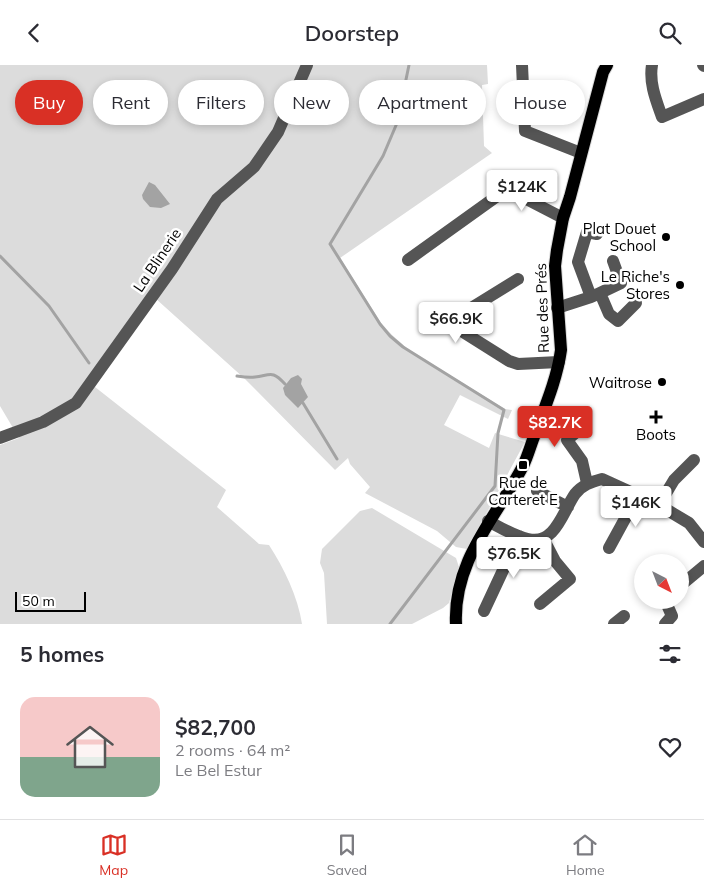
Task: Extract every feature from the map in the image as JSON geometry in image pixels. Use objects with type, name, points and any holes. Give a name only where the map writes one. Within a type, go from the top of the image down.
[{"type":"main road","name":"Rue des Prés","points":[[456,624],[456,603],[459,587],[469,558],[488,521],[523,465],[544,411],[559,362],[561,351],[555,266],[563,218],[603,72],[607,65]]},
{"type":"street","name":"La Blinerie","points":[[0,438],[42,422],[76,403],[172,269],[217,199],[254,167],[278,132],[307,65]]},
{"type":"street","points":[[522,65],[525,131],[581,153]]},
{"type":"street","points":[[652,65],[654,95],[662,117],[704,99]]},
{"type":"street","points":[[408,260],[507,189],[563,218]]},
{"type":"street","points":[[597,234],[587,232],[578,262],[595,295],[609,314],[618,321],[636,303]]},
{"type":"street","points":[[557,308],[595,295],[621,283],[613,261]]},
{"type":"street","points":[[518,279],[463,313],[460,321],[463,332],[509,361],[518,364],[559,362]]},
{"type":"street","points":[[585,425],[567,440],[582,461],[587,483]]},
{"type":"street","points":[[659,505],[674,480],[694,460]]},
{"type":"street","points":[[488,521],[528,539],[543,538],[556,526],[576,493],[587,483],[602,479],[659,505],[688,523],[704,542]]},
{"type":"street","points":[[536,491],[568,507]]},
{"type":"street","points":[[609,547],[638,495]]},
{"type":"street","points":[[484,611],[519,536]]},
{"type":"street","points":[[540,604],[570,579],[555,561],[543,538]]},
{"type":"street","points":[[689,579],[704,567]]},
{"type":"street","points":[[665,624],[672,616],[669,609]]},
{"type":"shaded area","points":[[0,65],[487,65],[488,84],[486,84],[486,80],[359,80],[359,125],[483,125],[484,146],[492,153],[340,258],[381,323],[392,335],[409,350],[505,409],[512,410],[508,419],[460,395],[444,425],[489,448],[495,433],[525,442],[467,549],[456,547],[437,531],[365,493],[370,487],[350,464],[348,458],[335,470],[245,379],[155,298],[95,387],[226,490],[217,507],[259,544],[269,545],[290,583],[302,624],[0,624],[0,445],[19,438],[0,406]]},
{"type":"shaded area","points":[[149,182],[155,185],[170,204],[161,208],[150,207],[142,195]]},
{"type":"shaded area","points":[[298,375],[302,379],[301,384],[308,397],[298,408],[285,395],[283,388],[291,378]]},
{"type":"shaded area","points":[[372,508],[456,558],[459,567],[449,603],[412,624],[327,624],[324,573],[320,563],[322,549],[360,511]]},
{"type":"waterway","points":[[390,624],[495,486],[498,433],[504,410],[403,347],[390,336],[380,324],[330,244],[383,156],[397,123],[409,65]]},
{"type":"waterway","points":[[0,256],[49,306],[89,363]]},
{"type":"waterway","points":[[237,376],[274,375],[285,384]]},
{"type":"waterway","points":[[303,403],[337,459]]},
{"type":"place","name":"Plat Douet School","points":[[666,237]]},
{"type":"place","name":"Le Riche's Stores","points":[[680,285]]},
{"type":"place","name":"Waitrose","points":[[662,382]]},
{"type":"place","name":"Boots","points":[[656,417]]},
{"type":"place","name":"Rue de Carteret E","points":[[523,465]]}]
